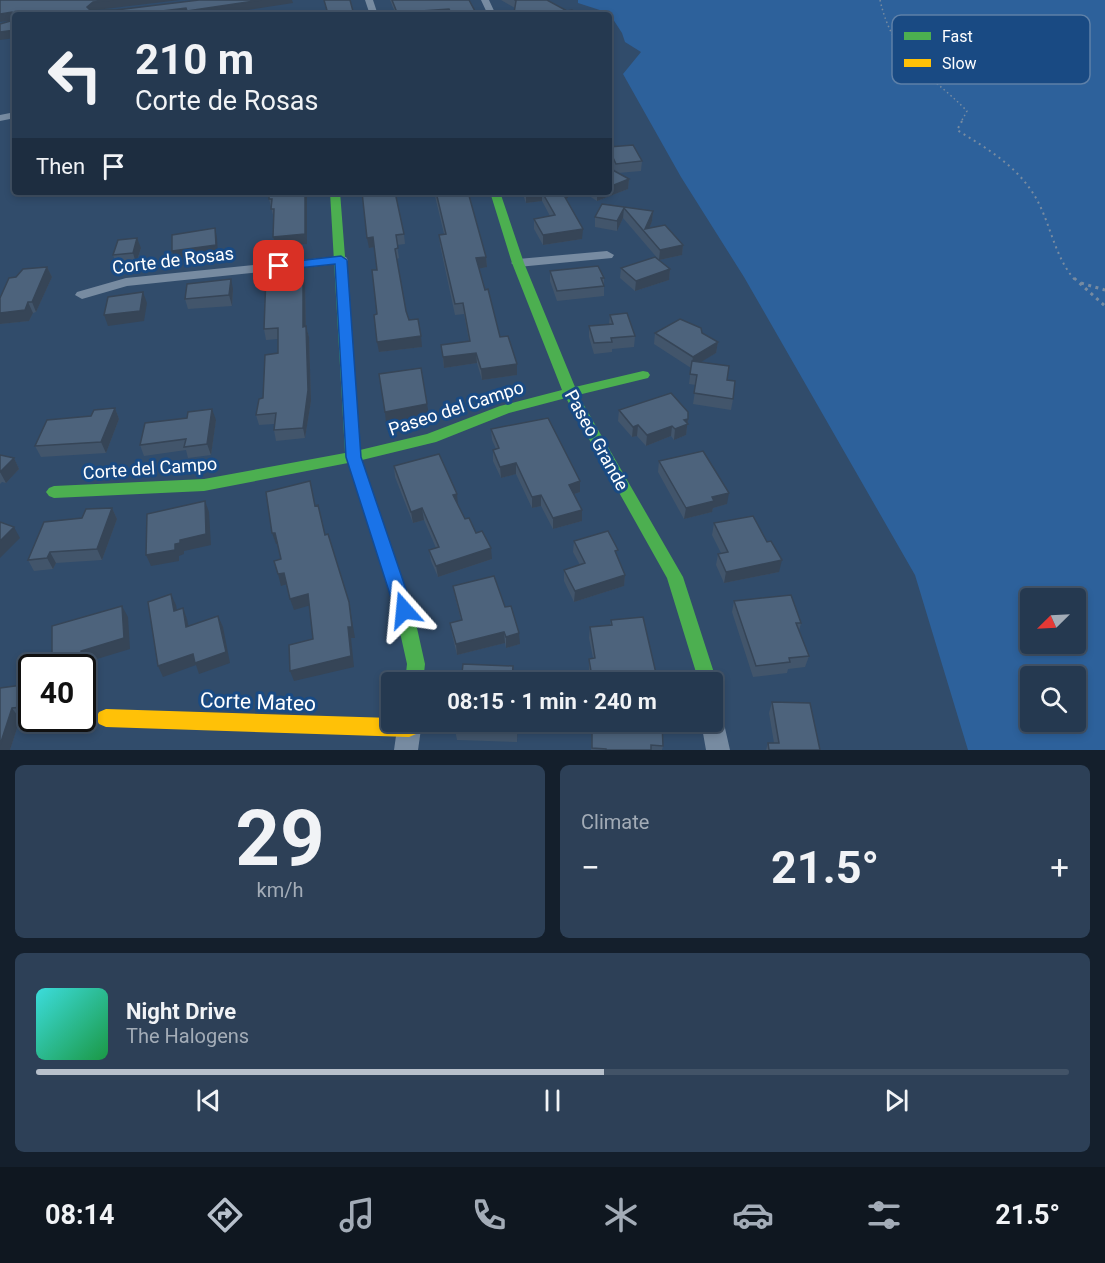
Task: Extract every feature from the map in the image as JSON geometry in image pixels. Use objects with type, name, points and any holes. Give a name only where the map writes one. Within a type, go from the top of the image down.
[{"type":"street","points":[[336,195],[353,457],[404,610],[416,664],[415,672]]},
{"type":"street","name":"Paseo Grande","points":[[496,195],[518,263],[570,393],[675,577],[705,672]]},
{"type":"street","points":[[518,263],[607,255]]},
{"type":"street","name":"Corte de Rosas","points":[[82,295],[126,282],[341,260]]},
{"type":"street","name":"Paseo del Campo","points":[[353,457],[431,438],[505,409],[643,375]]},
{"type":"street","name":"Corte del Campo","points":[[54,492],[204,485],[353,457]]},
{"type":"street","name":"Corte Mateo","points":[[106,718],[408,733]]},
{"type":"street","points":[[715,732],[718,750]]},
{"type":"path","points":[[880,0],[892,40]]},
{"type":"path","points":[[936,84],[967,111],[957,130],[999,157],[1024,180],[1043,213],[1064,265],[1078,282],[1105,306]]},
{"type":"path","points":[[1078,282],[1105,290]]},
{"type":"shaded area","points":[[578,0],[1105,0],[1105,750],[968,750],[915,575],[744,277],[681,177],[623,74],[641,52],[625,42],[612,18],[612,12],[578,3]]},
{"type":"building","points":[[0,0],[113,0],[93,2],[87,7],[90,10],[116,10],[199,0],[261,0],[187,11],[186,8],[153,12],[12,12],[0,14]]},
{"type":"building","points":[[324,0],[350,0],[353,12],[327,12]]},
{"type":"building","points":[[392,0],[469,0],[475,12],[450,12],[449,9],[397,12]]},
{"type":"building","points":[[547,0],[567,11],[576,12],[514,12],[516,1]]},
{"type":"building","points":[[12,21],[12,30],[0,32],[0,24]]},
{"type":"building","points":[[633,145],[642,161],[616,164],[612,155],[612,147]]},
{"type":"building","points":[[612,170],[629,179],[612,186]]},
{"type":"building","points":[[269,195],[305,195],[305,234],[273,237],[274,209],[271,209],[272,199],[269,199]]},
{"type":"building","points":[[362,195],[396,195],[404,234],[396,235],[398,248],[395,249],[406,311],[409,320],[418,319],[421,336],[377,342],[374,315],[377,314],[372,270],[377,270],[373,237],[367,238]]},
{"type":"building","points":[[437,195],[469,195],[486,257],[476,258],[485,290],[488,289],[500,337],[508,336],[517,364],[481,369],[476,353],[443,357],[441,345],[470,341],[463,303],[455,304],[439,235],[446,234]]},
{"type":"building","points":[[544,195],[564,195],[583,229],[543,235],[534,219],[555,215]]},
{"type":"building","points":[[602,204],[653,211],[645,229],[665,225],[683,245],[660,250],[624,208],[617,221],[595,217]]},
{"type":"building","points":[[215,228],[216,245],[172,251],[172,235]]},
{"type":"building","points":[[137,238],[133,253],[113,255],[118,240]]},
{"type":"building","points":[[655,257],[670,269],[636,281],[621,268]]},
{"type":"building","points":[[598,266],[604,278],[601,278],[604,286],[557,291],[550,271]]},
{"type":"building","points":[[47,267],[32,302],[28,302],[25,310],[0,313],[0,298],[9,278],[16,277],[23,269]]},
{"type":"building","points":[[303,271],[303,327],[306,326],[308,390],[303,428],[274,430],[276,413],[256,415],[259,399],[263,398],[265,355],[278,353],[278,328],[264,329],[266,275]]},
{"type":"building","points":[[231,279],[229,295],[185,299],[187,284]]},
{"type":"building","points":[[143,292],[140,311],[104,315],[108,297]]},
{"type":"building","points":[[627,313],[635,336],[611,338],[612,342],[594,343],[589,326],[613,324],[610,315]]},
{"type":"building","points":[[680,319],[701,328],[702,333],[718,342],[693,357],[655,333]]},
{"type":"building","points":[[692,361],[729,366],[727,380],[735,381],[733,399],[694,393],[697,375],[690,374]]},
{"type":"building","points":[[421,368],[427,404],[385,412],[379,374]]},
{"type":"building","points":[[671,393],[688,412],[688,419],[684,420],[688,424],[675,429],[672,426],[647,435],[638,425],[633,427],[619,410]]},
{"type":"building","points":[[115,408],[101,442],[35,446],[47,420],[91,416],[94,410]]},
{"type":"building","points":[[212,409],[207,444],[184,447],[186,439],[140,445],[145,423],[187,418],[188,412]]},
{"type":"building","points":[[548,418],[580,481],[569,485],[582,510],[553,518],[541,495],[532,497],[516,463],[500,467],[493,450],[499,448],[491,429]]},
{"type":"building","points":[[703,451],[729,493],[712,497],[714,501],[686,508],[659,461]]},
{"type":"building","points":[[439,454],[457,494],[453,495],[465,519],[469,518],[476,533],[482,531],[491,548],[436,566],[429,550],[439,547],[422,508],[411,512],[394,466]]},
{"type":"building","points":[[0,455],[14,458],[0,472]]},
{"type":"building","points":[[310,481],[315,506],[318,505],[325,535],[328,534],[349,602],[352,627],[348,627],[351,656],[290,671],[289,645],[313,639],[308,594],[290,599],[284,573],[278,574],[274,561],[281,559],[275,533],[272,533],[266,492]]},
{"type":"building","points":[[205,501],[206,534],[180,540],[180,543],[175,544],[175,550],[146,555],[147,514]]},
{"type":"building","points":[[112,508],[97,549],[50,552],[47,558],[28,560],[44,522],[82,518],[86,509]]},
{"type":"building","points":[[753,516],[767,542],[771,541],[782,560],[726,572],[718,554],[728,552],[714,523]]},
{"type":"building","points":[[0,522],[14,527],[0,541]]},
{"type":"building","points":[[608,531],[618,550],[615,551],[625,575],[575,591],[564,570],[585,563],[574,541]]},
{"type":"building","points":[[494,576],[505,607],[511,606],[519,633],[506,637],[504,632],[456,644],[450,623],[462,620],[453,586]]},
{"type":"building","points":[[171,594],[174,611],[183,608],[186,627],[218,616],[226,652],[195,663],[193,654],[158,666],[148,602]]},
{"type":"building","points":[[791,595],[801,623],[796,623],[809,656],[789,658],[790,662],[756,666],[734,601]]},
{"type":"building","points":[[122,606],[124,638],[81,651],[81,654],[52,654],[52,626]]},
{"type":"building","points":[[643,617],[656,672],[591,672],[589,659],[595,658],[590,627],[612,625],[611,620]]},
{"type":"building","points":[[463,664],[513,666],[513,672],[462,672]]},
{"type":"building","points":[[18,686],[18,707],[12,708],[0,745],[0,688]]},
{"type":"building","points":[[772,702],[810,703],[820,750],[769,750],[768,743],[779,743]]},
{"type":"building","points":[[592,732],[662,732],[663,746],[651,745],[651,750],[592,748]]},
{"type":"traffic: fast","points":[[335,195],[353,457],[404,610],[416,664],[415,672]]},
{"type":"traffic: fast","points":[[496,195],[518,263],[570,393],[675,577],[705,672]]},
{"type":"traffic: fast","points":[[54,492],[204,485],[353,457],[431,438],[505,409],[643,375]]},
{"type":"traffic: slow","points":[[106,718],[381,727]]},
{"type":"route","points":[[279,266],[341,260],[353,457],[404,610]]}]
